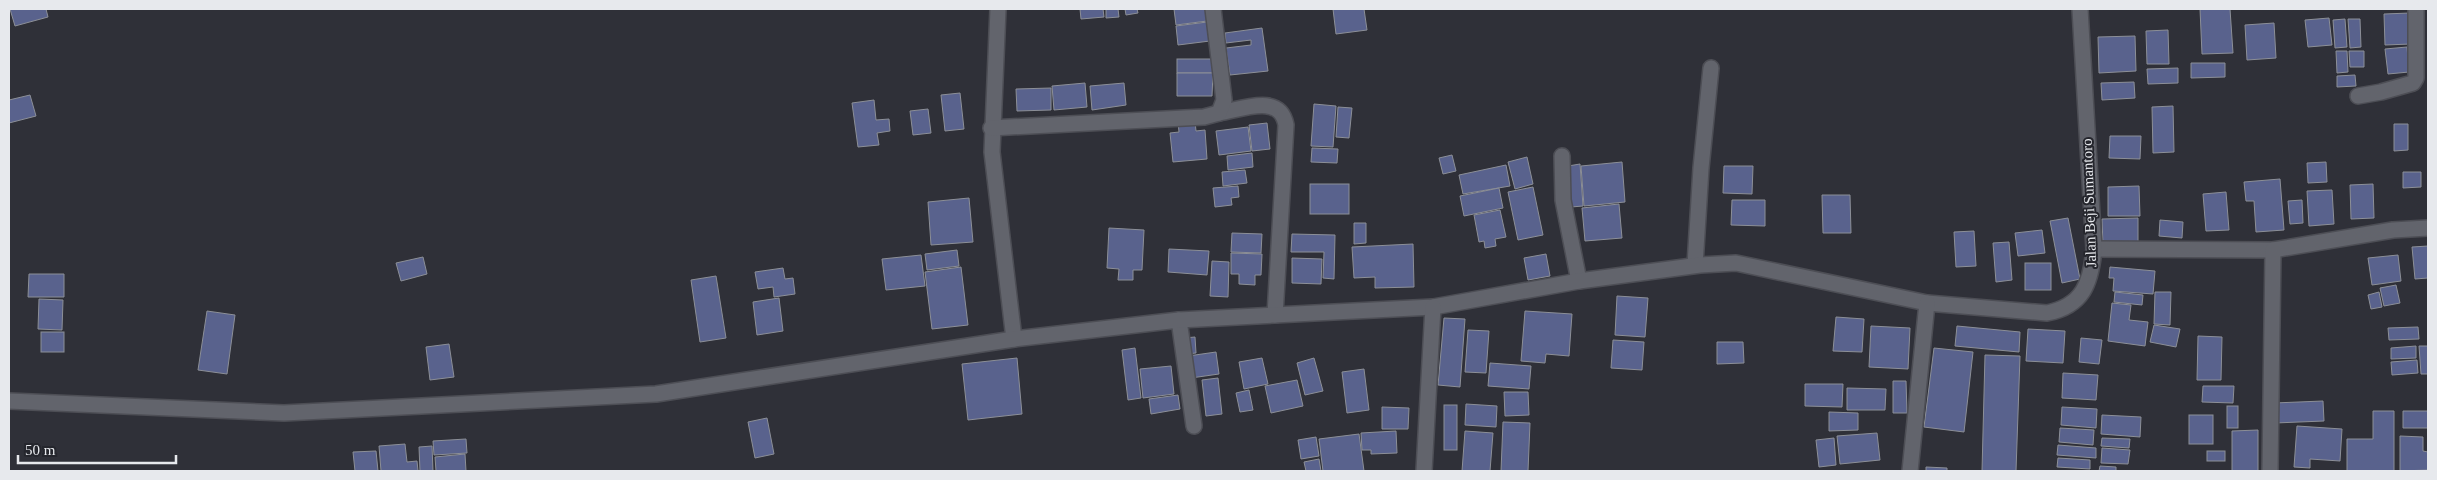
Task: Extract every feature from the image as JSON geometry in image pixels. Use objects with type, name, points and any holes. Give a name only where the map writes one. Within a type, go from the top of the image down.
[{"type":"street","points":[[998,9],[991,128],[992,152],[1014,339]]},
{"type":"street","points":[[1214,9],[1224,100],[1219,113]]},
{"type":"street","name":"Jalan Beji Sumantoro","points":[[9,401],[284,413],[656,394],[1014,339],[1179,320],[1433,307],[1579,281],[1695,265],[1736,263],[1927,303],[2047,313],[2064,310],[2081,294],[2092,274],[2094,249],[2080,9]]},
{"type":"street","points":[[2358,96],[2382,92],[2413,83],[2416,78],[2416,9]]},
{"type":"street","points":[[1695,265],[1701,168],[1711,68]]},
{"type":"street","points":[[991,128],[1204,117],[1268,105],[1277,107],[1284,115],[1286,125],[1275,314]]},
{"type":"street","points":[[1562,156],[1563,200],[1579,281]]},
{"type":"street","points":[[2094,249],[2273,250],[2393,230],[2428,228]]},
{"type":"street","points":[[2270,471],[2273,250]]},
{"type":"street","points":[[1910,471],[1927,303]]},
{"type":"street","points":[[1424,471],[1433,307]]},
{"type":"street","points":[[1179,320],[1194,426]]},
{"type":"building","points":[[10,9],[46,9],[48,17],[15,26]]},
{"type":"building","points":[[1080,9],[1103,9],[1104,17],[1081,19]]},
{"type":"building","points":[[1106,9],[1118,9],[1119,17],[1106,18]]},
{"type":"building","points":[[1125,9],[1137,9],[1138,13],[1126,15]]},
{"type":"building","points":[[1174,9],[1205,9],[1207,21],[1176,25]]},
{"type":"building","points":[[1333,9],[1364,9],[1367,30],[1336,34]]},
{"type":"building","points":[[2200,9],[2230,9],[2233,53],[2202,54]]},
{"type":"building","points":[[2410,13],[2411,44],[2385,45],[2384,14]]},
{"type":"building","points":[[2329,18],[2332,45],[2308,47],[2305,20]]},
{"type":"building","points":[[2345,19],[2347,47],[2335,48],[2333,20]]},
{"type":"building","points":[[2348,19],[2360,19],[2361,47],[2350,48]]},
{"type":"building","points":[[1207,22],[1210,41],[1178,45],[1176,26]]},
{"type":"building","points":[[2274,23],[2276,58],[2247,60],[2245,25]]},
{"type":"building","points":[[1262,28],[1268,71],[1230,75],[1226,48],[1251,45],[1251,40],[1226,43],[1225,33]]},
{"type":"building","points":[[2168,30],[2169,64],[2147,64],[2146,31]]},
{"type":"building","points":[[2135,36],[2136,71],[2099,73],[2098,37]]},
{"type":"building","points":[[2407,47],[2409,72],[2388,74],[2385,49]]},
{"type":"building","points":[[2336,51],[2347,51],[2348,72],[2337,73]]},
{"type":"building","points":[[2349,51],[2364,51],[2364,67],[2350,67]]},
{"type":"building","points":[[1177,59],[1213,59],[1213,73],[1177,73]]},
{"type":"building","points":[[2191,63],[2225,63],[2225,77],[2191,78]]},
{"type":"building","points":[[2178,68],[2178,83],[2148,84],[2147,69]]},
{"type":"building","points":[[1177,73],[1213,73],[1212,96],[1177,96]]},
{"type":"building","points":[[2355,75],[2356,86],[2337,87],[2337,76]]},
{"type":"building","points":[[2134,82],[2135,98],[2102,100],[2101,83]]},
{"type":"building","points":[[1085,83],[1087,107],[1054,110],[1052,86]]},
{"type":"building","points":[[1124,83],[1126,105],[1092,110],[1090,86]]},
{"type":"building","points":[[1051,88],[1051,110],[1017,111],[1016,89]]},
{"type":"building","points":[[960,93],[964,129],[945,131],[941,95]]},
{"type":"building","points":[[30,95],[36,116],[9,123],[9,100]]},
{"type":"building","points":[[874,100],[876,120],[889,119],[890,131],[877,133],[879,145],[858,147],[852,103]]},
{"type":"building","points":[[1314,104],[1336,106],[1333,147],[1311,146]]},
{"type":"building","points":[[2173,106],[2174,152],[2153,153],[2152,107]]},
{"type":"building","points":[[1338,107],[1352,108],[1349,138],[1336,137]]},
{"type":"building","points":[[928,109],[931,133],[913,135],[910,111]]},
{"type":"building","points":[[1195,121],[1196,131],[1205,130],[1207,159],[1173,162],[1170,133],[1179,132],[1178,122]]},
{"type":"building","points":[[1267,123],[1270,149],[1252,151],[1249,125]]},
{"type":"building","points":[[2394,124],[2408,124],[2408,150],[2394,151]]},
{"type":"building","points":[[1248,127],[1251,151],[1219,155],[1216,131]]},
{"type":"building","points":[[2110,136],[2141,136],[2140,159],[2109,158]]},
{"type":"building","points":[[1312,148],[1338,149],[1337,163],[1311,162]]},
{"type":"building","points":[[1252,153],[1253,167],[1228,170],[1227,156]]},
{"type":"building","points":[[1452,155],[1456,171],[1443,174],[1439,158]]},
{"type":"building","points":[[1527,157],[1533,184],[1515,189],[1508,162]]},
{"type":"building","points":[[1622,162],[1625,202],[1584,206],[1581,166]]},
{"type":"building","points":[[2326,162],[2327,182],[2308,183],[2307,163]]},
{"type":"building","points":[[1580,164],[1583,206],[1571,207],[1568,166]]},
{"type":"building","points":[[1506,165],[1510,186],[1463,194],[1459,175]]},
{"type":"building","points":[[1724,166],[1753,166],[1752,194],[1723,193]]},
{"type":"building","points":[[1245,170],[1247,183],[1223,186],[1222,172]]},
{"type":"building","points":[[2403,172],[2421,172],[2421,187],[2403,188]]},
{"type":"building","points":[[2280,179],[2284,230],[2256,232],[2254,201],[2246,201],[2244,182]]},
{"type":"building","points":[[1310,184],[1349,184],[1349,214],[1310,214]]},
{"type":"building","points":[[2373,184],[2374,218],[2351,219],[2350,185]]},
{"type":"building","points":[[1238,186],[1239,197],[1231,198],[1232,205],[1215,207],[1213,188]]},
{"type":"building","points":[[2139,186],[2140,216],[2108,216],[2108,187]]},
{"type":"building","points":[[1533,187],[1543,235],[1518,240],[1508,192]]},
{"type":"building","points":[[1499,188],[1503,208],[1464,216],[1460,196]]},
{"type":"building","points":[[2332,190],[2334,224],[2309,226],[2307,191]]},
{"type":"building","points":[[2226,192],[2229,230],[2206,231],[2203,194]]},
{"type":"building","points":[[1822,195],[1850,195],[1851,233],[1823,233]]},
{"type":"building","points":[[969,198],[973,242],[931,245],[928,202]]},
{"type":"building","points":[[1732,200],[1765,200],[1765,226],[1731,225]]},
{"type":"building","points":[[2302,200],[2303,223],[2290,224],[2288,201]]},
{"type":"building","points":[[1619,204],[1622,238],[1585,241],[1582,208]]},
{"type":"building","points":[[1500,210],[1506,237],[1495,239],[1496,246],[1485,248],[1484,241],[1479,242],[1474,215]]},
{"type":"building","points":[[2068,218],[2080,279],[2062,283],[2050,221]]},
{"type":"building","points":[[2138,218],[2138,245],[2103,246],[2102,219]]},
{"type":"building","points":[[2160,220],[2183,222],[2182,238],[2159,236]]},
{"type":"building","points":[[1354,223],[1366,223],[1366,243],[1354,244]]},
{"type":"building","points":[[1109,228],[1144,230],[1142,270],[1133,270],[1133,280],[1118,280],[1119,269],[1107,268]]},
{"type":"building","points":[[2042,230],[2045,253],[2018,256],[2015,233]]},
{"type":"building","points":[[1974,231],[1976,266],[1956,267],[1954,232]]},
{"type":"building","points":[[1232,233],[1262,234],[1261,253],[1231,252]]},
{"type":"building","points":[[1292,234],[1335,235],[1334,279],[1323,278],[1324,252],[1291,252]]},
{"type":"building","points":[[2009,242],[2012,280],[1996,282],[1993,243]]},
{"type":"building","points":[[1413,244],[1414,287],[1375,288],[1375,277],[1354,278],[1352,247]]},
{"type":"building","points":[[2428,246],[2428,278],[2415,279],[2412,247]]},
{"type":"building","points":[[1169,249],[1209,251],[1207,275],[1168,272]]},
{"type":"building","points":[[957,250],[959,266],[927,270],[925,254]]},
{"type":"building","points":[[1231,253],[1262,254],[1261,275],[1255,275],[1255,285],[1239,284],[1239,274],[1231,274]]},
{"type":"building","points":[[1546,254],[1550,276],[1528,280],[1524,258]]},
{"type":"building","points":[[921,255],[925,286],[886,290],[882,259]]},
{"type":"building","points":[[2398,255],[2401,281],[2372,285],[2368,258]]},
{"type":"building","points":[[423,257],[427,274],[401,281],[396,263]]},
{"type":"building","points":[[1292,258],[1322,259],[1321,284],[1292,283]]},
{"type":"building","points":[[1212,261],[1229,262],[1228,297],[1210,296]]},
{"type":"building","points":[[2025,263],[2051,263],[2051,290],[2025,290]]},
{"type":"building","points":[[961,267],[968,325],[932,329],[925,272]]},
{"type":"building","points":[[2110,267],[2155,271],[2153,294],[2113,291],[2114,278],[2109,278]]},
{"type":"building","points":[[783,268],[785,279],[793,278],[795,294],[774,297],[773,287],[758,289],[755,272]]},
{"type":"building","points":[[29,274],[64,274],[64,297],[28,297]]},
{"type":"building","points":[[716,276],[726,338],[700,342],[691,280]]},
{"type":"building","points":[[2396,285],[2400,303],[2384,306],[2380,288]]},
{"type":"building","points":[[2115,292],[2143,295],[2142,305],[2114,302]]},
{"type":"building","points":[[2155,292],[2171,292],[2170,325],[2154,324]]},
{"type":"building","points":[[2379,292],[2382,307],[2371,309],[2368,295]]},
{"type":"building","points":[[1617,296],[1648,298],[1645,337],[1615,335]]},
{"type":"building","points":[[779,298],[783,331],[757,335],[753,302]]},
{"type":"building","points":[[39,299],[63,300],[62,330],[38,329]]},
{"type":"building","points":[[2112,303],[2131,305],[2129,320],[2148,322],[2145,346],[2108,341]]},
{"type":"building","points":[[207,311],[235,315],[227,374],[198,370]]},
{"type":"building","points":[[1525,311],[1572,314],[1569,356],[1546,354],[1545,363],[1521,361]]},
{"type":"building","points":[[1836,317],[1864,319],[1862,352],[1833,351]]},
{"type":"building","points":[[1444,318],[1465,319],[1460,387],[1438,385]]},
{"type":"building","points":[[2154,325],[2180,329],[2176,347],[2150,342]]},
{"type":"building","points":[[1871,326],[1910,328],[1908,369],[1869,367]]},
{"type":"building","points":[[1957,326],[2020,332],[2019,352],[1955,346]]},
{"type":"building","points":[[2418,327],[2419,339],[2389,340],[2388,328]]},
{"type":"building","points":[[2028,329],[2065,331],[2063,363],[2026,361]]},
{"type":"building","points":[[1468,330],[1489,331],[1486,373],[1465,372]]},
{"type":"building","points":[[41,332],[64,332],[64,352],[41,352]]},
{"type":"building","points":[[2198,336],[2222,337],[2221,380],[2197,380]]},
{"type":"building","points":[[1195,337],[1196,353],[1186,354],[1184,338]]},
{"type":"building","points":[[2081,338],[2102,340],[2099,364],[2079,362]]},
{"type":"building","points":[[1613,340],[1644,342],[1642,370],[1611,368]]},
{"type":"building","points":[[1717,342],[1743,342],[1744,363],[1717,364]]},
{"type":"building","points":[[449,344],[454,377],[430,380],[426,347]]},
{"type":"building","points":[[2416,346],[2416,358],[2391,359],[2391,348]]},
{"type":"building","points":[[2419,346],[2428,346],[2428,374],[2421,374]]},
{"type":"building","points":[[1135,348],[1141,398],[1128,400],[1122,350]]},
{"type":"building","points":[[1934,348],[1973,352],[1964,432],[1924,427]]},
{"type":"building","points":[[1216,352],[1219,374],[1191,378],[1188,356]]},
{"type":"building","points":[[1985,355],[2020,356],[2016,471],[1982,471]]},
{"type":"building","points":[[1017,358],[1022,414],[968,420],[962,364]]},
{"type":"building","points":[[1262,358],[1268,384],[1244,389],[1239,362]]},
{"type":"building","points":[[1314,358],[1323,391],[1305,395],[1297,363]]},
{"type":"building","points":[[2417,360],[2418,373],[2392,375],[2391,362]]},
{"type":"building","points":[[1490,363],[1531,366],[1529,389],[1488,386]]},
{"type":"building","points":[[1171,366],[1174,394],[1143,398],[1140,369]]},
{"type":"building","points":[[1364,369],[1369,410],[1347,413],[1342,372]]},
{"type":"building","points":[[2063,373],[2098,375],[2096,400],[2062,398]]},
{"type":"building","points":[[1218,378],[1222,414],[1206,416],[1202,380]]},
{"type":"building","points":[[1297,380],[1303,406],[1271,413],[1265,386]]},
{"type":"building","points":[[1893,381],[1906,381],[1907,413],[1893,413]]},
{"type":"building","points":[[1805,384],[1843,384],[1842,407],[1805,406]]},
{"type":"building","points":[[2203,386],[2234,386],[2233,403],[2202,402]]},
{"type":"building","points":[[1847,388],[1886,389],[1885,410],[1847,410]]},
{"type":"building","points":[[1249,390],[1253,410],[1240,412],[1236,393]]},
{"type":"building","points":[[1504,392],[1528,392],[1529,415],[1505,416]]},
{"type":"building","points":[[1178,395],[1180,409],[1151,414],[1149,399]]},
{"type":"building","points":[[2323,401],[2324,421],[2275,423],[2274,403]]},
{"type":"building","points":[[1466,404],[1497,406],[1496,427],[1465,425]]},
{"type":"building","points":[[1444,405],[1457,405],[1457,450],[1444,450]]},
{"type":"building","points":[[2227,406],[2238,406],[2238,428],[2227,428]]},
{"type":"building","points":[[1382,407],[1409,408],[1408,429],[1382,429]]},
{"type":"building","points":[[2062,407],[2097,409],[2096,428],[2061,425]]},
{"type":"building","points":[[2373,411],[2394,411],[2394,471],[2347,471],[2347,439],[2373,439]]},
{"type":"building","points":[[2403,411],[2428,411],[2428,428],[2403,428]]},
{"type":"building","points":[[1829,412],[1858,413],[1858,430],[1829,431]]},
{"type":"building","points":[[2102,415],[2141,417],[2140,437],[2101,434]]},
{"type":"building","points":[[2189,415],[2213,415],[2213,444],[2189,444]]},
{"type":"building","points":[[767,418],[774,454],[755,458],[748,422]]},
{"type":"building","points":[[1503,422],[1530,423],[1528,471],[1501,471]]},
{"type":"building","points":[[2297,426],[2342,429],[2340,461],[2310,459],[2310,468],[2294,467]]},
{"type":"building","points":[[2060,428],[2094,430],[2093,445],[2059,442]]},
{"type":"building","points":[[2258,430],[2258,471],[2232,471],[2232,431]]},
{"type":"building","points":[[1396,431],[1397,453],[1371,454],[1371,450],[1362,450],[1361,433]]},
{"type":"building","points":[[1465,431],[1493,433],[1490,471],[1462,471]]},
{"type":"building","points":[[1877,433],[1880,460],[1840,464],[1837,436]]},
{"type":"building","points":[[1359,434],[1364,471],[1323,471],[1319,439]]},
{"type":"building","points":[[2400,436],[2423,437],[2423,451],[2428,452],[2428,470],[2400,471]]},
{"type":"building","points":[[1316,437],[1319,456],[1301,459],[1298,440]]},
{"type":"building","points":[[1834,438],[1836,465],[1819,467],[1816,440]]},
{"type":"building","points":[[2102,438],[2130,439],[2129,448],[2101,446]]},
{"type":"building","points":[[466,439],[467,453],[434,455],[433,441]]},
{"type":"building","points":[[405,444],[407,462],[417,461],[418,471],[381,471],[379,446]]},
{"type":"building","points":[[2058,445],[2096,448],[2096,458],[2057,455]]},
{"type":"building","points":[[432,446],[433,471],[420,471],[419,447]]},
{"type":"building","points":[[2102,448],[2130,450],[2128,464],[2101,463]]},
{"type":"building","points":[[376,451],[378,471],[355,471],[353,452]]},
{"type":"building","points":[[2207,451],[2225,451],[2225,461],[2207,461]]},
{"type":"building","points":[[465,454],[466,471],[436,471],[435,457]]},
{"type":"building","points":[[2058,458],[2090,460],[2090,469],[2057,467]]},
{"type":"building","points":[[1319,459],[1321,471],[1306,471],[1304,462]]},
{"type":"building","points":[[2100,466],[2116,467],[2116,471],[2099,471]]},
{"type":"building","points":[[1926,467],[1947,468],[1947,471],[1926,471]]}]
